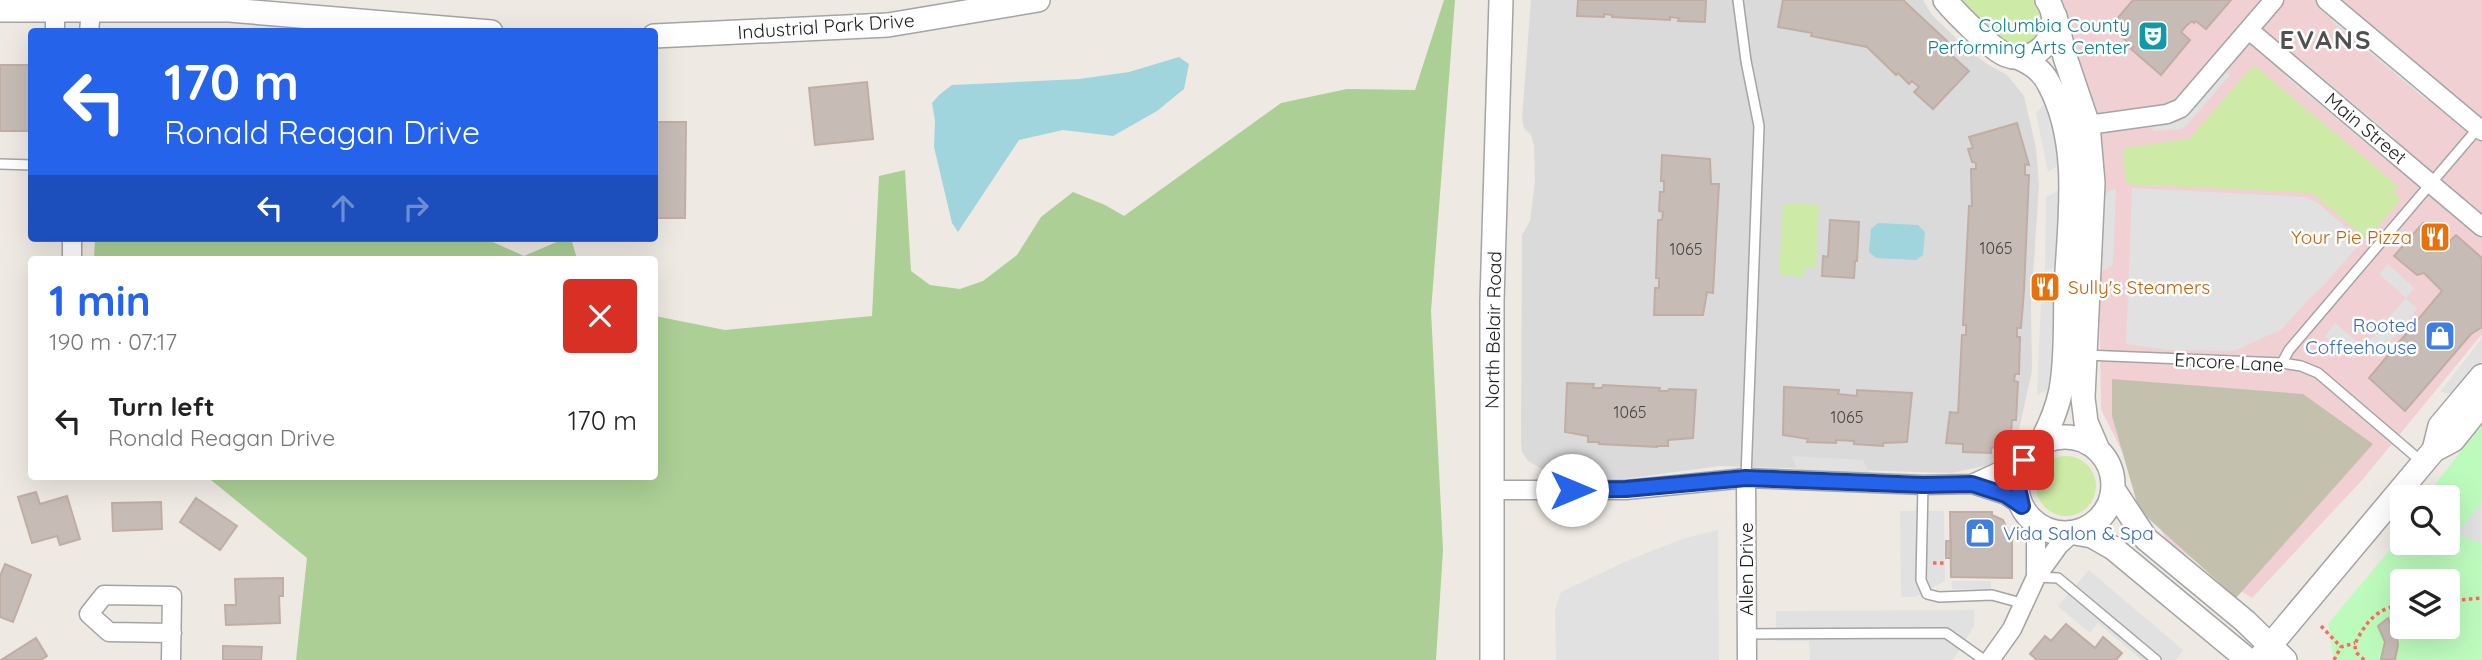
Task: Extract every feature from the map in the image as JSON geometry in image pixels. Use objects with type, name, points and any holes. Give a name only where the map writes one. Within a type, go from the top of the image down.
[{"type":"street","name":"Industrial Park Drive","points":[[658,36],[888,25],[1038,0]]},
{"type":"street","name":"North Belair Road","points":[[1492,660],[1492,300],[1501,0]]},
{"type":"street","points":[[1945,0],[1996,49],[2038,69],[2050,86],[2063,120],[2069,157],[2071,191],[2063,373],[2056,408],[2017,483],[2036,536],[2036,577]]},
{"type":"street","points":[[2088,125],[2167,114],[2181,108],[2274,0]]},
{"type":"street","points":[[2326,0],[2481,127]]},
{"type":"street","points":[[0,10],[50,13],[90,21],[229,5],[327,25],[397,28]]},
{"type":"street","points":[[2017,57],[2028,57],[2044,47],[2055,26],[2051,8]]},
{"type":"street","points":[[1990,660],[2012,629],[2036,577],[2059,545],[2073,533],[2090,527],[2102,518],[2110,504],[2113,489],[2112,475],[2085,422],[2084,410],[2093,183],[2088,125],[2051,8]]},
{"type":"street","name":"Main Street","points":[[2249,30],[2482,227]]},
{"type":"street","points":[[2429,457],[2440,426],[2482,376]]},
{"type":"street","points":[[2113,489],[2146,539],[2245,621],[2271,655],[2429,457],[2453,440],[2482,404]]},
{"type":"street","points":[[1972,484],[2051,439],[2076,438],[2098,450]]},
{"type":"street","points":[[1491,490],[1626,489],[1746,478],[1923,485],[1972,484],[2006,495],[2050,531],[2092,536],[2113,548],[2248,660]]},
{"type":"street","name":"Allen Drive","points":[[1746,478],[1747,660]]},
{"type":"street","points":[[171,660],[172,633]]},
{"type":"lane","points":[[1738,0],[1746,61],[1759,126],[1746,478]]},
{"type":"lane","points":[[2282,363],[2289,350],[2430,183],[2481,127]]},
{"type":"lane","points":[[0,164],[28,165]]},
{"type":"lane","name":"Encore Lane","points":[[2085,355],[2301,366],[2318,373],[2429,457]]},
{"type":"lane","points":[[1923,485],[1921,580],[1927,594],[1938,597],[1992,594],[2025,604]]},
{"type":"lane","points":[[2036,577],[2058,578],[2156,660]]},
{"type":"lane","points":[[1746,634],[1945,633],[1984,660]]},
{"type":"path","points":[[1931,563],[1947,563]]},
{"type":"path","points":[[2460,600],[2482,598]]},
{"type":"path","points":[[2364,660],[2356,651],[2355,643],[2372,615],[2390,608]]},
{"type":"path","points":[[2320,626],[2341,647]]},
{"type":"path","points":[[2334,660],[2341,647],[2355,643]]},
{"type":"shaded area","points":[[1531,0],[1923,0],[1932,15],[1967,49],[2007,75],[2024,96],[2036,148],[2039,185],[2031,306],[2032,371],[2018,434],[2006,457],[1985,466],[1951,473],[1720,466],[1623,479],[1556,477],[1528,461],[1522,452],[1521,441],[1522,235],[1530,221],[1535,181],[1534,146],[1522,119]]},
{"type":"shaded area","points":[[2061,0],[2482,0],[2482,334],[2363,479],[2252,598],[2167,542],[2101,409],[2097,136]]},
{"type":"shaded area","points":[[2336,16],[2431,95],[2426,100],[2332,21]]},
{"type":"shaded area","points":[[2300,59],[2395,138],[2391,143],[2296,65]]},
{"type":"shaded area","points":[[2225,71],[2230,75],[2186,126],[2181,129],[2153,131],[2152,125],[2179,122]]},
{"type":"shaded area","points":[[2290,71],[2384,150],[2380,155],[2285,76]]},
{"type":"shaded area","points":[[2047,101],[2060,164],[2048,172],[2036,113]]},
{"type":"shaded area","points":[[2116,188],[2113,265],[2099,273],[2102,195]]},
{"type":"shaded area","points":[[2132,188],[2305,197],[2318,203],[2362,241],[2282,329],[2234,351],[2167,350],[2126,344]]},
{"type":"shaded area","points":[[2061,189],[2058,265],[2045,272],[2046,197]]},
{"type":"shaded area","points":[[2388,264],[2414,288],[2406,298],[2379,274]]},
{"type":"shaded area","points":[[2056,295],[2052,388],[2037,395],[2041,304]]},
{"type":"shaded area","points":[[2406,298],[2417,309],[2378,357],[2364,347]]},
{"type":"shaded area","points":[[2335,323],[2364,347],[2354,359],[2325,336]]},
{"type":"shaded area","points":[[2482,338],[2482,361],[2455,394],[2440,392]]},
{"type":"shaded area","points":[[2112,379],[2303,394],[2373,444],[2236,598],[2139,510],[2112,416]]},
{"type":"shaded area","points":[[1791,456],[1863,460],[1870,473],[1798,470]]},
{"type":"shaded area","points":[[2482,502],[2482,543],[2460,535],[2460,529]]},
{"type":"shaded area","points":[[1900,511],[1944,511],[1945,581],[1915,597],[1901,597]]},
{"type":"shaded area","points":[[1718,530],[1719,660],[1556,660],[1555,609],[1561,592],[1682,539]]},
{"type":"shaded area","points":[[2089,570],[2183,650],[2176,660],[2142,660],[2098,623],[2090,633],[2058,606]]},
{"type":"shaded area","points":[[1952,581],[1991,581],[1991,589],[1952,589]]},
{"type":"shaded area","points":[[1974,610],[1974,626],[1953,660],[1810,660],[1809,641],[1776,641],[1776,611]]},
{"type":"green space","points":[[1444,0],[1455,0],[1431,311],[1443,550],[1436,660],[296,660],[307,558],[211,480],[658,480],[658,317],[725,330],[872,316],[879,176],[905,170],[911,271],[930,285],[960,289],[983,281],[1017,255],[1041,217],[1073,192],[1124,216],[1281,103],[1347,89],[1415,90]]},
{"type":"green space","points":[[1959,0],[2037,0],[2045,31],[2026,45],[2011,45]]},
{"type":"green space","points":[[2254,65],[2398,186],[2394,192],[2401,199],[2367,239],[2312,193],[2126,184],[2123,148],[2189,139]]},
{"type":"green space","points":[[1783,203],[1819,205],[1816,267],[1805,267],[1804,277],[1779,275]]},
{"type":"green space","points":[[95,242],[493,242],[524,256],[94,256]]},
{"type":"green space","points":[[557,242],[572,242],[576,256],[524,256]]},
{"type":"green space","points":[[2482,425],[2482,660],[2334,660],[2328,624],[2390,550],[2390,555],[2460,555],[2460,485],[2435,485]]},
{"type":"green space","points":[[2066,456],[2083,461],[2091,469],[2096,486],[2091,503],[2083,511],[2066,516],[2049,511],[2041,503],[2036,486],[2041,469],[2049,461]]},
{"type":"water","points":[[1179,57],[1189,64],[1184,89],[1157,111],[1113,136],[1063,130],[1019,140],[958,232],[952,223],[934,147],[935,121],[932,103],[940,94],[952,85],[1079,79],[1129,72]]},
{"type":"water","points":[[1878,223],[1918,225],[1925,232],[1923,255],[1916,260],[1876,258],[1869,252],[1871,229]]},
{"type":"building","points":[[1578,0],[1706,0],[1705,22],[1678,21],[1679,18],[1670,17],[1670,20],[1612,17],[1604,14],[1604,17],[1577,16]]},
{"type":"building","points":[[1783,0],[1903,0],[1947,41],[1945,42],[1953,49],[1949,53],[1969,71],[1933,109],[1914,92],[1919,87],[1912,81],[1909,84],[1898,73],[1896,75],[1867,47],[1778,27]]},
{"type":"building","name":"Columbia County Performing Arts Center","points":[[2133,0],[2231,0],[2206,29],[2196,21],[2186,26],[2181,32],[2190,40],[2161,75],[2110,27]]},
{"type":"building","points":[[0,65],[28,65],[28,131],[0,131]]},
{"type":"building","points":[[867,82],[873,139],[815,145],[809,88]]},
{"type":"building","points":[[658,122],[686,122],[685,218],[658,218]]},
{"type":"building","points":[[2017,123],[2029,165],[2025,164],[2025,175],[2029,175],[2024,290],[2021,328],[2017,328],[2017,337],[2020,337],[2019,374],[2015,374],[2014,381],[2018,382],[2016,420],[2012,420],[2011,436],[2004,446],[1991,448],[1991,453],[1963,452],[1963,444],[1946,443],[1950,412],[1958,413],[1962,335],[1966,335],[1966,325],[1963,325],[1969,206],[1972,206],[1971,169],[1976,169],[1976,163],[1972,162],[1968,149],[1973,148],[1969,137]]},
{"type":"building","points":[[1662,155],[1710,159],[1711,184],[1719,184],[1713,293],[1707,292],[1703,315],[1654,315],[1655,288],[1659,288],[1659,278],[1656,278],[1658,220],[1662,220],[1663,212],[1659,211],[1660,192],[1664,192],[1664,181],[1661,181]]},
{"type":"building","points":[[1830,220],[1859,222],[1854,278],[1822,276],[1823,256],[1828,257]]},
{"type":"building","points":[[2423,223],[2429,223],[2450,241],[2456,235],[2482,258],[2482,327],[2471,334],[2405,411],[2369,378],[2442,291],[2424,273],[2417,275],[2394,256]]},
{"type":"building","points":[[1567,383],[1594,384],[1593,388],[1602,388],[1603,385],[1660,388],[1659,391],[1696,390],[1693,438],[1668,440],[1668,446],[1657,447],[1599,444],[1588,442],[1588,436],[1565,432]]},
{"type":"building","points":[[1784,387],[1839,390],[1838,394],[1857,396],[1857,390],[1912,393],[1907,442],[1883,443],[1883,446],[1836,440],[1836,443],[1807,442],[1808,439],[1783,435]]},
{"type":"building","points":[[36,492],[40,504],[67,496],[80,539],[60,545],[57,536],[32,543],[18,497]]},
{"type":"building","points":[[196,498],[237,526],[220,550],[180,522]]},
{"type":"building","points":[[161,502],[162,529],[113,531],[112,503]]},
{"type":"building","points":[[1950,512],[1992,512],[1992,515],[2003,520],[2008,531],[2012,531],[2012,578],[1951,577]]},
{"type":"building","points":[[1951,540],[1951,558],[1946,558],[1946,541]]},
{"type":"building","points":[[5,564],[31,575],[13,622],[0,617],[0,576]]},
{"type":"building","points":[[283,578],[283,596],[279,596],[280,623],[226,625],[225,605],[236,605],[235,579]]},
{"type":"building","points":[[2388,618],[2390,639],[2397,639],[2395,660],[2381,659],[2385,642],[2378,626]]},
{"type":"building","points":[[2066,624],[2095,648],[2103,637],[2122,653],[2116,660],[2037,660],[2030,654],[2045,636],[2051,641]]},
{"type":"building","points":[[36,638],[47,656],[41,660],[1,660]]},
{"type":"building","points":[[223,646],[262,647],[261,660],[223,660]]},
{"type":"place","name":"Columbia County Performing Arts Center","points":[[2153,36]]},
{"type":"place","name":"Your Pie Pizza","points":[[2435,237]]},
{"type":"place","name":"Sully's Steamers","points":[[2045,287]]},
{"type":"place","name":"Rooted Coffeehouse","points":[[2440,336]]},
{"type":"place","name":"Vida Salon & Spa","points":[[1980,533]]},
{"type":"district","name":"EVANS","points":[[2326,40]]},
{"type":"route","points":[[1572,490],[1626,489],[1746,478],[1923,485],[1972,484],[2006,495],[2022,506],[2017,483],[2024,460]]}]
